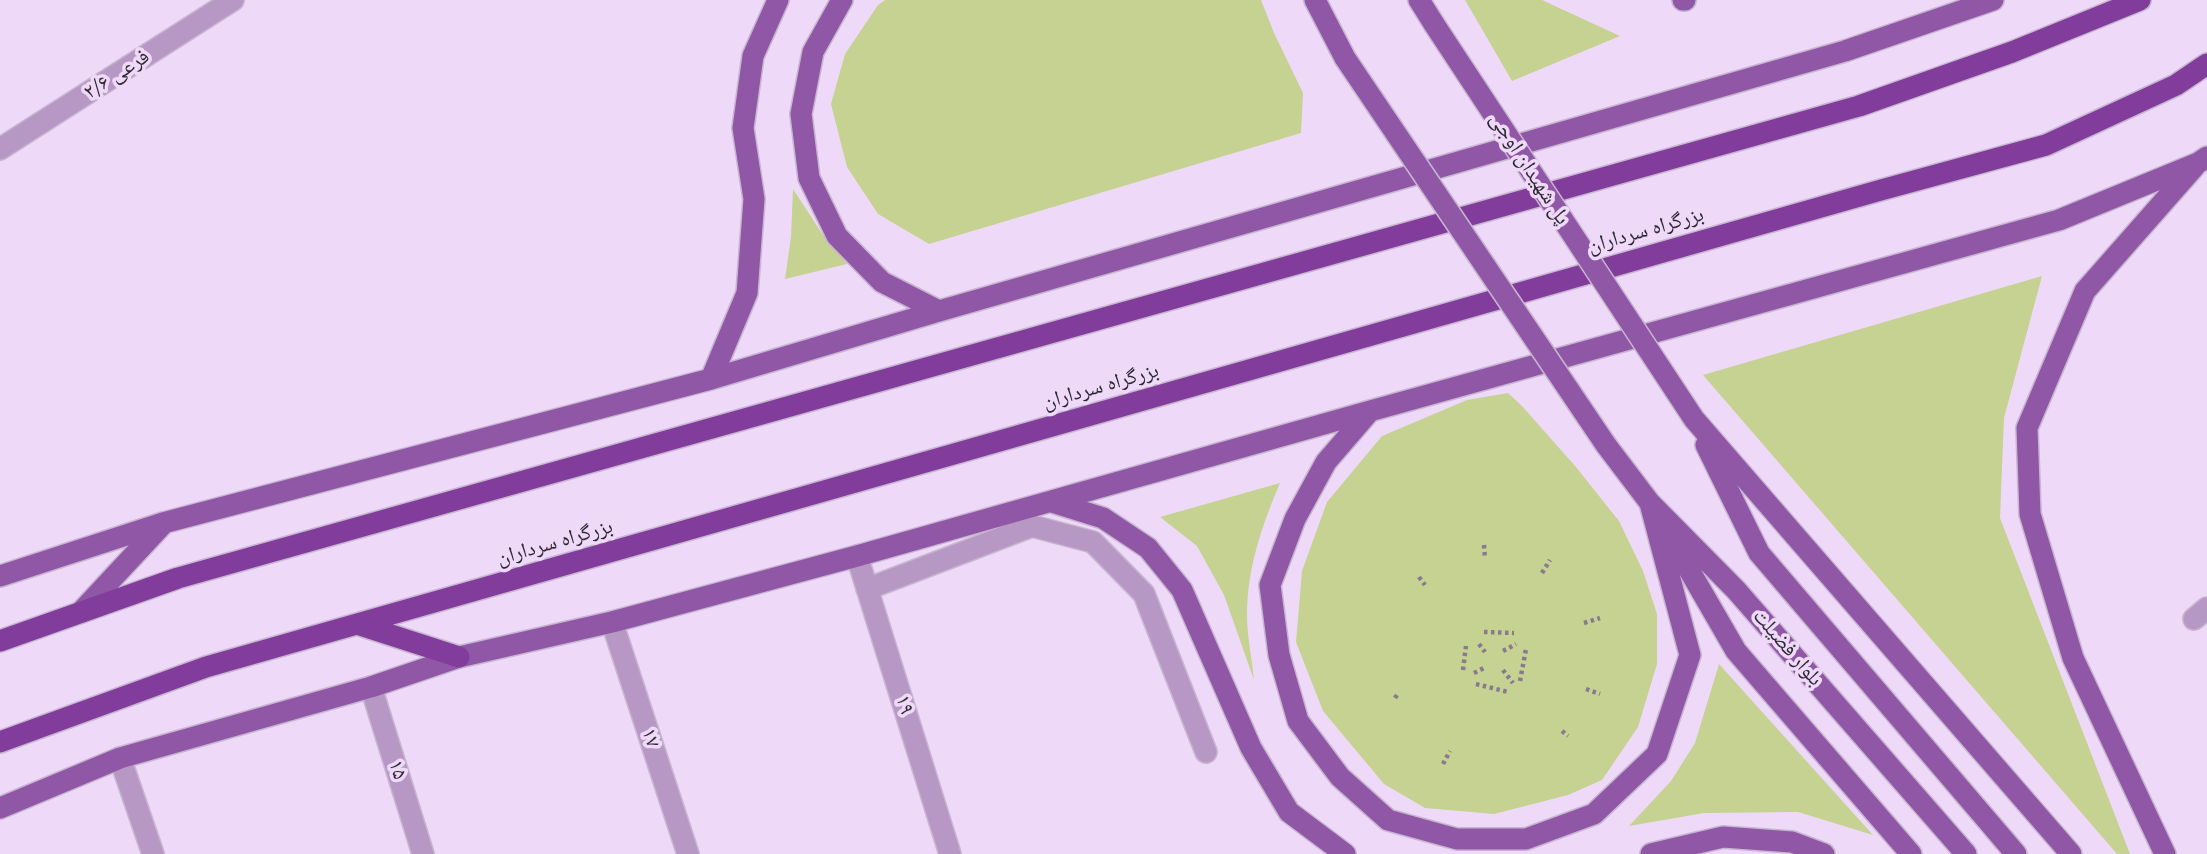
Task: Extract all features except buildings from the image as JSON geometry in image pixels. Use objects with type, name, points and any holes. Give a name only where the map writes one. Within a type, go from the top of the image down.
[{"type":"highway","points":[[0,641],[178,578],[1859,106],[2012,52],[2140,0]]},
{"type":"highway","name":"بزرگراه سرداران","points":[[0,742],[206,667],[2046,145],[2176,85],[2207,64]]},
{"type":"highway","points":[[360,625],[459,657]]},
{"type":"main road","points":[[711,379],[747,293],[754,199],[743,128],[753,57],[778,0]]},
{"type":"main road","points":[[842,0],[813,51],[801,114],[809,178],[837,236],[873,273],[882,282],[939,311]]},
{"type":"main road","name":"بلوار فضیلت","points":[[1315,0],[1345,58],[1605,445],[1650,503],[1736,590],[1966,854]]},
{"type":"main road","name":"پل شهیدان اوجی","points":[[1419,0],[1694,419]]},
{"type":"main road","points":[[0,576],[163,523],[711,379],[1845,51],[1993,0]]},
{"type":"main road","points":[[0,808],[120,758],[370,687],[459,657],[612,622],[857,556],[2059,220],[2203,160]]},
{"type":"main road","points":[[2165,854],[2073,658],[2030,514],[2027,428],[2085,290],[2203,160]]},
{"type":"main road","points":[[1370,411],[1326,462],[1295,519],[1270,585],[1279,655],[1298,721],[1340,777],[1388,820],[1457,839],[1526,839],[1594,814],[1657,754],[1690,655],[1650,503]]},
{"type":"main road","points":[[1694,419],[2071,854]]},
{"type":"main road","name":"بلوار فضیلت","points":[[1694,419],[1759,553],[2016,854]]},
{"type":"main road","points":[[1052,502],[1103,518],[1148,548],[1182,590],[1251,748],[1289,812],[1345,854]]},
{"type":"main road","points":[[1650,503],[1736,650],[1911,854]]},
{"type":"main road","points":[[80,612],[163,523]]},
{"type":"main road","points":[[1651,854],[1723,837],[1792,842],[1824,854]]},
{"type":"street","name":"فرعی ۲/۶","points":[[0,149],[233,0]]},
{"type":"street","points":[[867,589],[1032,526],[1093,542],[1144,594],[1206,752]]},
{"type":"street","name":"۱۹","points":[[857,556],[950,854]]},
{"type":"street","name":"۱۷","points":[[612,622],[688,854]]},
{"type":"street","name":"۱۵","points":[[370,687],[423,854]]},
{"type":"street","points":[[120,758],[153,854]]},
{"type":"path","points":[[1483,545],[1485,559]]},
{"type":"path","points":[[1542,573],[1550,560]]},
{"type":"path","points":[[1419,577],[1424,585]]},
{"type":"path","points":[[1584,622],[1600,618]]},
{"type":"path","points":[[1484,632],[1514,633]]},
{"type":"path","points":[[1479,644],[1485,652]]},
{"type":"path","points":[[1503,650],[1516,644]]},
{"type":"path","points":[[1463,670],[1466,646]]},
{"type":"path","points":[[1520,681],[1526,649]]},
{"type":"path","points":[[1474,673],[1484,668]]},
{"type":"path","points":[[1503,670],[1513,683]]},
{"type":"path","points":[[1476,684],[1508,692]]},
{"type":"path","points":[[1586,689],[1600,694]]},
{"type":"path","points":[[1562,731],[1569,736]]},
{"type":"path","points":[[1443,764],[1450,751]]},
{"type":"green space","points":[[885,0],[1261,0],[1303,93],[1301,133],[929,244],[878,214],[847,167],[831,104],[845,54],[878,5]]},
{"type":"green space","points":[[1465,0],[1542,0],[1620,36],[1512,81]]},
{"type":"green space","points":[[793,189],[823,235],[847,264],[785,279],[791,237]]},
{"type":"green space","points":[[2042,276],[2004,418],[2000,518],[2130,854],[2117,854],[1703,375]]},
{"type":"green space","points":[[1508,393],[1576,467],[1619,521],[1643,571],[1657,614],[1657,664],[1638,727],[1602,780],[1568,795],[1494,814],[1425,808],[1384,784],[1323,711],[1296,642],[1302,571],[1327,502],[1382,436],[1467,400]]},
{"type":"green space","points":[[1280,483],[1262,531],[1250,581],[1247,623],[1254,680],[1224,595],[1197,546],[1160,517]]},
{"type":"green space","points":[[1719,664],[1873,835],[1798,812],[1704,813],[1629,826],[1671,781],[1695,743]]}]
